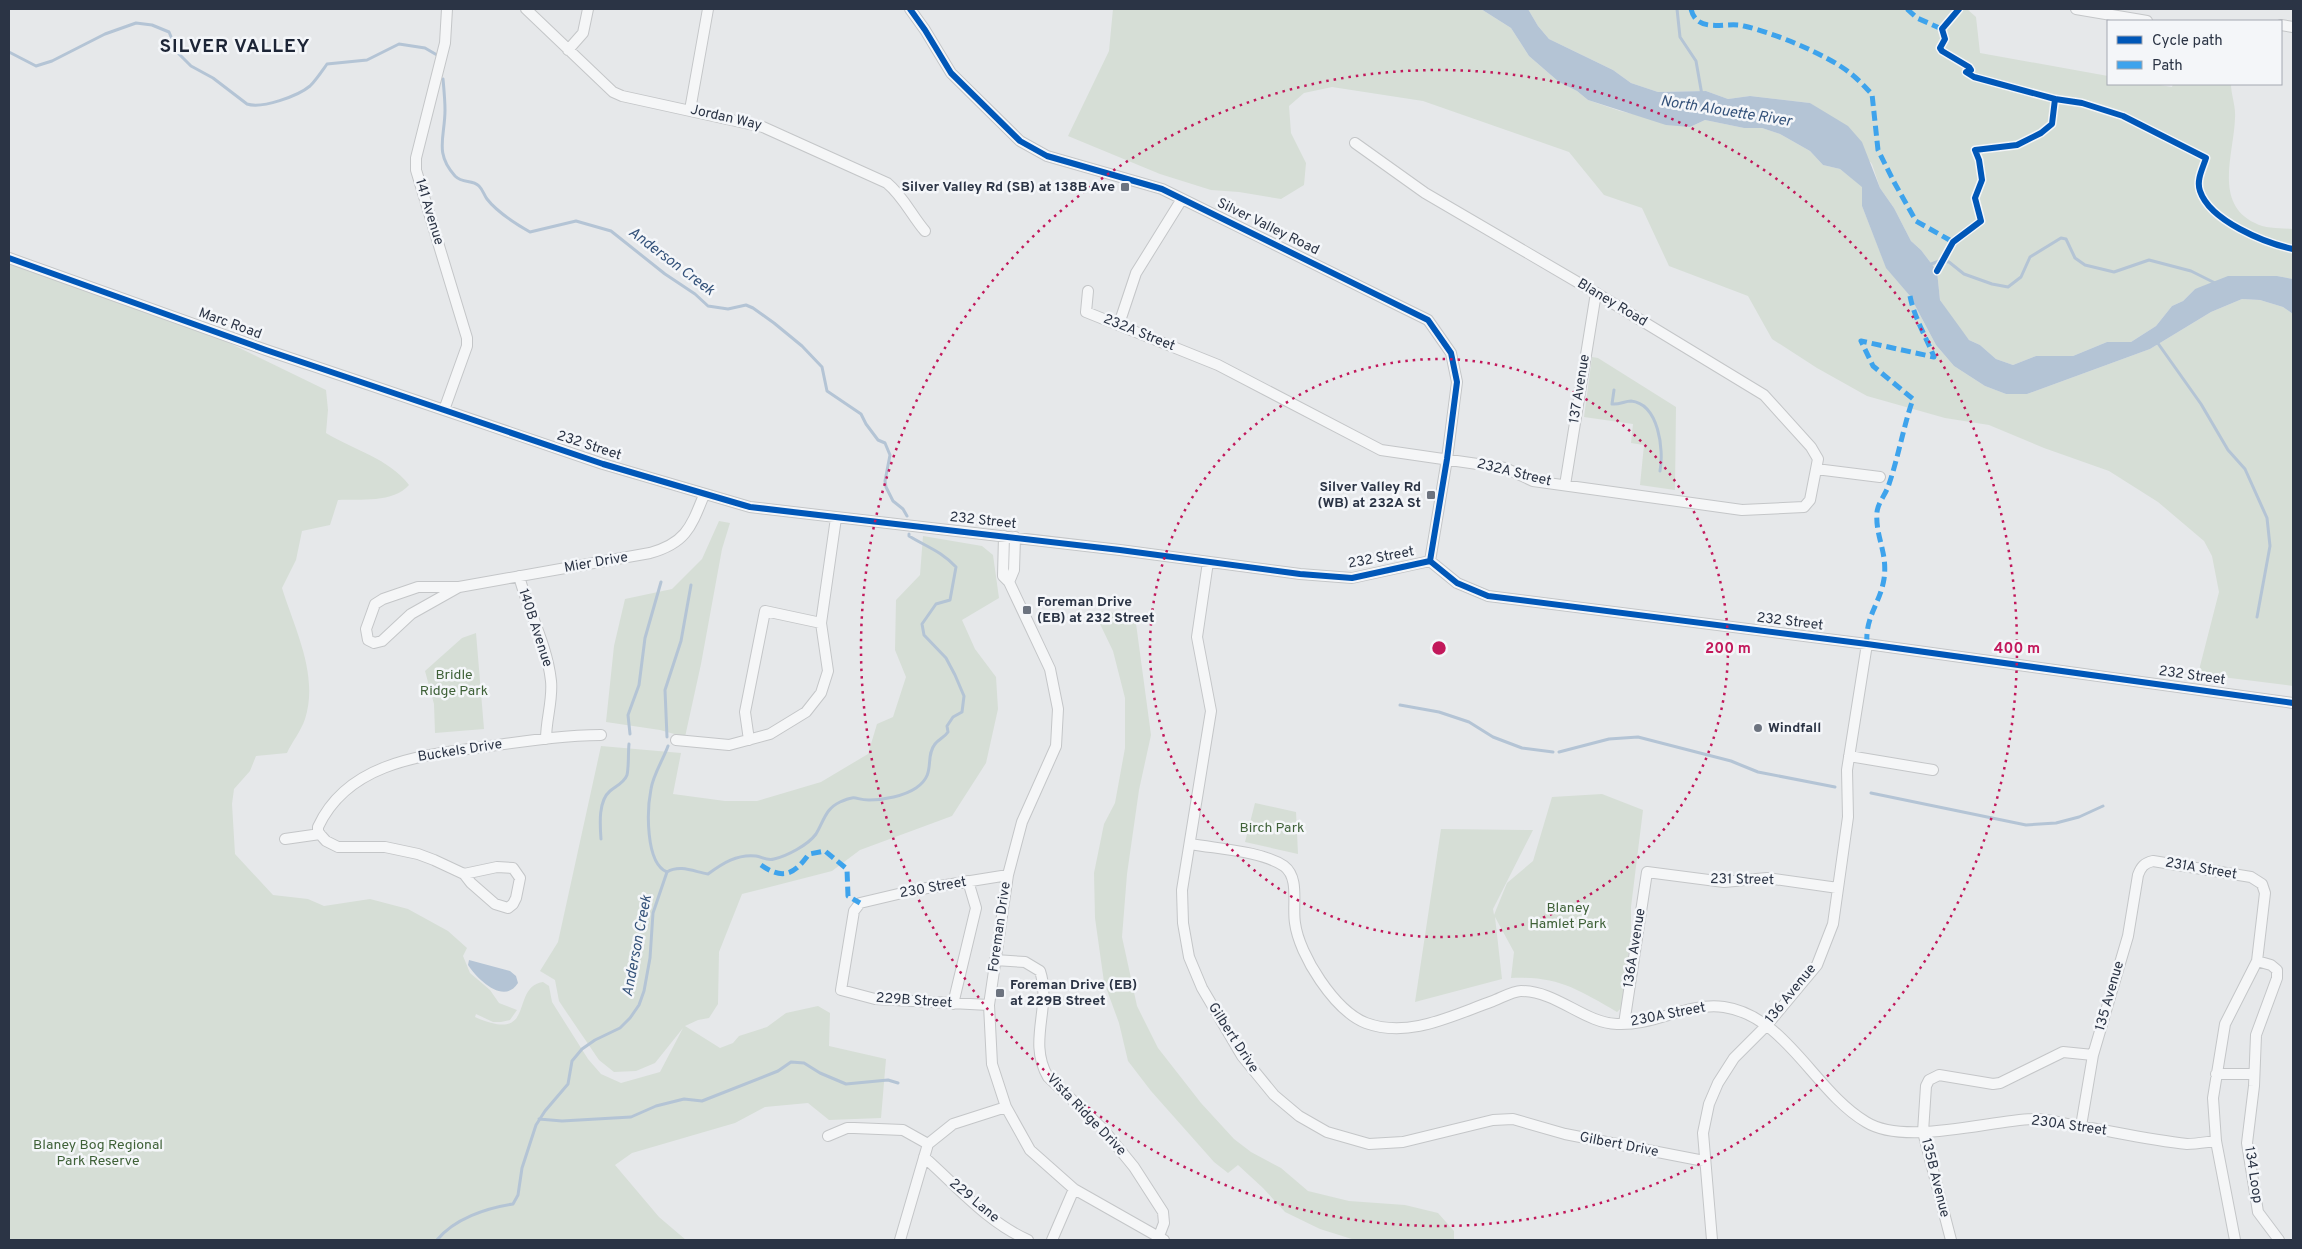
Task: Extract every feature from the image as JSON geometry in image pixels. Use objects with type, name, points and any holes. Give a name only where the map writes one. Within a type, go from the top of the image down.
[{"type":"street","name":"141 Avenue","points":[[444,410],[467,346],[467,338],[416,170],[416,158],[445,43],[447,9]]},
{"type":"street","name":"Jordan Way","points":[[526,9],[613,92],[622,96],[768,128],[878,178],[894,189],[910,214],[925,231]]},
{"type":"street","points":[[568,50],[582,33],[588,9]]},
{"type":"street","points":[[690,110],[708,9]]},
{"type":"street","name":"Silver Valley Road","points":[[910,9],[926,30],[951,73],[1020,141],[1047,156],[1162,189],[1428,320],[1451,353],[1457,382],[1447,459],[1430,561]]},
{"type":"street","points":[[2076,9],[2141,20]]},
{"type":"street","name":"Blaney Road","points":[[1354,143],[1424,194],[1596,293],[1764,395],[1811,447],[1818,459],[1810,500]]},
{"type":"street","points":[[1119,324],[1136,273],[1182,199]]},
{"type":"street","name":"Marc Road","points":[[9,258],[266,350],[444,410]]},
{"type":"street","name":"232A Street","points":[[1088,291],[1086,312],[1218,365],[1381,450],[1505,468],[1533,481],[1742,510],[1804,507],[1810,500]]},
{"type":"street","name":"137 Avenue","points":[[1565,485],[1596,293]]},
{"type":"street","name":"232 Street","points":[[444,410],[603,464],[750,507],[1004,536],[1300,574],[1352,578],[1430,561],[1457,583],[1488,596],[1867,644],[2293,703]]},
{"type":"street","points":[[1816,469],[1880,478]]},
{"type":"street","name":"Mier Drive","points":[[459,587],[411,614],[382,641],[378,643],[368,640],[366,629],[373,607],[378,602],[418,587],[459,587],[650,553],[670,547],[688,532],[704,495]]},
{"type":"street","points":[[676,740],[729,746],[770,734],[806,712],[820,693],[828,671],[821,623],[836,518]]},
{"type":"street","name":"Foreman Drive","points":[[1004,536],[1003,576],[1009,582],[1050,669],[1058,709],[1056,746],[1022,822],[1008,875],[989,1005],[992,1064],[1006,1107],[1030,1150],[1074,1189],[1161,1238]]},
{"type":"street","points":[[1009,582],[1014,570],[1015,538]]},
{"type":"street","name":"Gilbert Drive","points":[[1208,562],[1197,637],[1211,711],[1191,844],[1182,890],[1182,923],[1192,965],[1202,988],[1242,1056],[1274,1095],[1299,1116],[1327,1132],[1369,1144],[1403,1142],[1493,1120],[1513,1118],[1565,1134],[1704,1161]]},
{"type":"street","name":"140B Avenue","points":[[519,576],[526,603],[544,649],[549,669],[551,693],[546,721],[546,739]]},
{"type":"street","points":[[750,740],[745,712],[765,611],[821,623]]},
{"type":"street","name":"136 Avenue","points":[[1712,1240],[1703,1134],[1709,1104],[1718,1083],[1734,1058],[1767,1025],[1817,965],[1833,924],[1848,817],[1847,776],[1849,756],[1867,644]]},
{"type":"street","name":"Buckels Drive","points":[[320,834],[318,826],[331,803],[365,777],[394,763],[409,759],[546,739],[601,735]]},
{"type":"street","points":[[1849,756],[1933,770]]},
{"type":"street","points":[[284,839],[320,834],[326,842],[338,848],[385,847],[402,850],[426,857],[464,874],[471,883],[495,904],[508,908],[513,904],[520,878],[513,868],[497,867],[464,874]]},
{"type":"street","name":"230A Street","points":[[1191,844],[1268,858],[1287,868],[1293,880],[1295,924],[1302,948],[1319,978],[1342,1006],[1363,1022],[1385,1028],[1414,1028],[1520,991],[1562,1002],[1592,1018],[1616,1024],[1646,1022],[1676,1012],[1718,1006],[1736,1009],[1767,1025],[1843,1105],[1865,1122],[1890,1130],[1923,1132],[2035,1118],[2190,1144],[2216,1140]]},
{"type":"street","name":"231A Street","points":[[2142,867],[2153,861],[2251,877],[2262,884]]},
{"type":"street","name":"135 Avenue","points":[[2081,1126],[2093,1055],[2128,936],[2138,875],[2142,867]]},
{"type":"street","name":"231 Street","points":[[1647,872],[1724,882],[1766,878],[1838,888]]},
{"type":"street","name":"136A Avenue","points":[[1624,1024],[1647,872]]},
{"type":"street","name":"230 Street","points":[[841,990],[854,911],[860,903],[915,890],[1008,875]]},
{"type":"street","points":[[953,1004],[976,908],[968,881]]},
{"type":"street","name":"134 Loop","points":[[2235,1240],[2216,1140],[2213,1098],[2225,1024],[2257,961],[2266,893],[2262,884]]},
{"type":"street","name":"Vista Ridge Drive","points":[[995,960],[1025,962],[1040,971],[1043,989],[1038,1046],[1042,1068],[1048,1077],[1113,1139],[1134,1167],[1163,1212],[1164,1223],[1161,1238]]},
{"type":"street","name":"134 Loop","points":[[2257,961],[2271,965],[2277,970],[2278,978],[2256,1035],[2247,1143],[2258,1212],[2279,1240]]},
{"type":"street","name":"229B Street","points":[[841,990],[875,999],[989,1005]]},
{"type":"street","name":"135B Avenue","points":[[1951,1240],[1923,1132],[1926,1086],[1933,1076],[1939,1075],[1992,1084],[2000,1083],[2062,1052],[2093,1055]]},
{"type":"street","points":[[2216,1074],[2253,1074]]},
{"type":"street","points":[[900,1240],[928,1144],[954,1124],[1006,1107]]},
{"type":"street","points":[[828,1136],[847,1128],[903,1130],[928,1144]]},
{"type":"street","name":"229 Lane","points":[[924,1157],[974,1204],[1009,1230],[1028,1240]]},
{"type":"street","points":[[1052,1240],[1074,1189]]},
{"type":"green space","points":[[1113,9],[1481,9],[1511,28],[1529,56],[1559,82],[1577,91],[1588,100],[1620,111],[1690,127],[1705,120],[1744,128],[1762,128],[1780,134],[1810,151],[1823,165],[1840,169],[1863,187],[1862,206],[1886,267],[1910,296],[1936,345],[1954,366],[1985,386],[2006,394],[2027,394],[2150,349],[2211,312],[2242,299],[2260,300],[2283,307],[2293,314],[2293,686],[2198,674],[2219,592],[2212,556],[2204,541],[2158,502],[2109,471],[2044,448],[1989,425],[1945,418],[1867,396],[1817,368],[1772,339],[1748,296],[1669,266],[1642,208],[1604,195],[1569,152],[1423,101],[1332,87],[1304,93],[1289,106],[1291,133],[1306,163],[1304,185],[1281,199],[1239,192],[1211,190],[1160,174],[1068,136],[1109,51]]},
{"type":"green space","points":[[1528,9],[1967,9],[1976,17],[1980,53],[2107,76],[2107,85],[2160,85],[2172,87],[2173,85],[2231,85],[2235,114],[2229,177],[2234,203],[2242,214],[2259,225],[2293,229],[2293,279],[2277,276],[2195,289],[2183,301],[2172,306],[2156,326],[2131,342],[2107,342],[2073,356],[2036,356],[2013,365],[1996,359],[1980,345],[1969,340],[1957,325],[1940,300],[1937,271],[1921,250],[1911,241],[1894,208],[1880,188],[1872,164],[1828,116],[1810,103],[1750,96],[1728,99],[1706,91],[1658,92],[1631,83],[1613,70],[1549,39],[1538,26]]},
{"type":"green space","name":"Blaney Bog Regional Park Reserve","points":[[9,259],[184,321],[326,390],[328,410],[326,433],[381,461],[392,468],[409,485],[395,495],[366,500],[338,500],[330,525],[302,531],[296,560],[282,588],[304,653],[309,686],[309,702],[305,719],[287,753],[256,756],[250,771],[234,789],[232,804],[235,854],[273,895],[308,899],[324,906],[370,899],[408,909],[448,931],[467,948],[463,956],[470,973],[490,990],[499,1003],[517,1010],[510,1020],[501,1022],[493,1022],[476,1014],[475,1017],[495,1024],[507,1024],[515,1020],[527,994],[533,986],[543,982],[549,986],[552,1002],[588,1059],[601,1074],[621,1083],[660,1072],[683,1028],[655,1063],[636,1071],[614,1072],[599,1060],[559,1001],[555,980],[540,971],[558,942],[601,746],[681,753],[673,794],[725,801],[757,801],[821,782],[868,754],[877,724],[893,717],[906,677],[895,650],[896,600],[920,575],[923,536],[982,546],[993,555],[999,598],[962,620],[975,649],[996,677],[998,709],[986,763],[952,816],[860,850],[832,871],[742,894],[719,952],[718,1004],[709,1018],[698,1020],[685,1026],[720,1048],[733,1043],[739,1036],[767,1027],[786,1013],[818,1006],[830,1013],[829,1046],[886,1059],[881,1118],[829,1120],[808,1103],[765,1107],[735,1123],[632,1153],[615,1165],[659,1217],[686,1240],[9,1240]]},
{"type":"green space","points":[[1592,357],[1598,358],[1676,407],[1675,490],[1640,485],[1644,445],[1631,443],[1633,424],[1584,417]]},
{"type":"green space","points":[[719,521],[730,523],[722,549],[701,664],[685,737],[660,730],[606,722],[614,646],[625,599],[672,589],[702,559]]},
{"type":"green space","points":[[1100,611],[1135,616],[1151,735],[1139,790],[1127,874],[1122,937],[1137,1006],[1158,1048],[1201,1103],[1234,1139],[1251,1152],[1281,1168],[1308,1191],[1349,1201],[1405,1205],[1438,1213],[1454,1231],[1454,1240],[1355,1240],[1320,1229],[1285,1212],[1238,1165],[1228,1173],[1214,1162],[1151,1091],[1128,1061],[1119,1023],[1104,982],[1095,918],[1094,873],[1104,824],[1115,803],[1125,748],[1125,698],[1113,651],[1100,624]]},
{"type":"green space","name":"Bridle Ridge Park","points":[[476,633],[484,729],[435,733],[434,704],[425,671],[462,638]]},
{"type":"green space","name":"Blaney Hamlet Park","points":[[1602,794],[1643,810],[1631,907],[1631,938],[1626,973],[1629,1001],[1617,1012],[1578,991],[1555,982],[1542,979],[1511,978],[1514,952],[1495,917],[1502,979],[1415,1002],[1441,829],[1533,830],[1493,909],[1494,915],[1507,883],[1533,861],[1552,797]]},
{"type":"green space","name":"Birch Park","points":[[1255,803],[1296,812],[1298,854],[1245,842]]},
{"type":"water","name":"North Alouette River","points":[[1481,9],[1528,9],[1538,26],[1549,39],[1613,70],[1631,83],[1658,92],[1706,91],[1728,99],[1750,96],[1810,103],[1848,126],[1862,142],[1880,188],[1894,208],[1911,241],[1921,250],[1937,271],[1940,300],[1969,340],[1980,345],[1996,359],[2013,365],[2036,356],[2073,356],[2107,342],[2131,342],[2156,326],[2172,306],[2183,301],[2195,289],[2228,276],[2277,276],[2293,279],[2293,314],[2283,307],[2260,300],[2242,299],[2211,312],[2150,349],[2027,394],[2006,394],[1985,386],[1954,366],[1936,345],[1910,296],[1886,268],[1862,206],[1862,187],[1840,169],[1823,165],[1810,151],[1780,134],[1762,128],[1744,128],[1705,120],[1690,127],[1666,125],[1588,100],[1577,91],[1559,82],[1529,56],[1511,28]]},
{"type":"water","points":[[469,960],[510,971],[516,976],[518,983],[506,992],[492,988],[472,971],[468,965]]},
{"type":"waterway","name":"North Alouette River","points":[[1677,9],[1680,37],[1696,61],[1702,95]]},
{"type":"waterway","name":"Anderson Creek","points":[[9,52],[36,66],[52,61],[105,34],[136,23],[152,25],[169,32],[178,53],[191,66],[213,78],[247,104],[254,105],[280,101],[304,90],[312,84],[327,64],[367,60],[399,44],[425,48],[437,55]]},
{"type":"waterway","name":"Anderson Creek","points":[[443,79],[445,110],[442,144],[445,160],[455,176],[479,186],[496,209],[530,232],[576,221],[611,231],[665,274],[695,294],[708,306],[728,309],[746,305],[774,323],[802,346],[822,367],[827,391],[861,414],[878,440],[885,443],[890,455],[885,481],[886,487],[893,501],[903,509],[907,516]]},
{"type":"waterway","points":[[1929,265],[1939,261],[1949,262],[1964,274],[1992,284],[2008,287],[2021,277],[2030,257],[2061,238],[2066,239],[2075,258],[2085,265],[2114,272],[2149,260],[2191,271],[2215,283]]},
{"type":"waterway","points":[[2157,342],[2201,404],[2228,450],[2245,469],[2267,518],[2270,546],[2257,617]]},
{"type":"waterway","points":[[1614,390],[1612,404],[1631,401],[1640,404],[1648,410],[1654,419],[1660,440],[1660,471]]},
{"type":"waterway","name":"Anderson Creek","points":[[437,1240],[461,1220],[492,1208],[513,1204],[518,1195],[522,1168],[536,1125],[545,1111],[568,1084],[572,1061],[582,1049],[595,1040],[620,1028],[639,1005],[644,991],[650,958],[653,913],[667,872],[677,869],[688,869],[708,874],[725,863],[743,856],[756,856],[769,860],[779,858],[808,842],[816,834],[831,808],[840,802],[853,798],[875,800],[900,795],[911,791],[922,783],[928,772],[932,749],[948,732],[947,726],[953,717],[962,712],[964,696],[946,658],[924,635],[922,624],[936,604],[950,600],[956,567],[945,557],[909,536],[909,534]]},
{"type":"waterway","points":[[630,734],[628,715],[639,685],[645,638],[661,582]]},
{"type":"waterway","points":[[667,737],[665,690],[681,641],[691,585]]},
{"type":"waterway","points":[[1400,705],[1439,712],[1469,722],[1493,737],[1522,748],[1553,752]]},
{"type":"waterway","points":[[1559,752],[1609,739],[1638,737],[1731,761],[1758,772],[1835,787]]},
{"type":"waterway","points":[[601,839],[600,827],[603,801],[606,795],[626,778],[629,744]]},
{"type":"waterway","points":[[667,872],[660,867],[651,847],[649,809],[652,784],[668,746]]},
{"type":"waterway","points":[[1871,793],[2026,825],[2056,823],[2079,817],[2103,806]]},
{"type":"waterway","points":[[539,1119],[562,1121],[631,1117],[656,1106],[684,1099],[702,1101],[778,1071],[791,1062],[804,1063],[820,1073],[846,1084],[888,1080],[898,1083]]},
{"type":"marked path","points":[[1691,9],[1694,17],[1699,22],[1713,25],[1744,26],[1770,34],[1828,59],[1856,78],[1872,94],[1878,150],[1916,221],[1953,242]]},
{"type":"marked path","points":[[1907,9],[1917,18],[1942,29]]},
{"type":"marked path","points":[[1867,644],[1868,626],[1882,588],[1885,569],[1877,512],[1892,476],[1913,399],[1873,366],[1861,341],[1934,357],[1917,319],[1910,296]]},
{"type":"marked path","points":[[761,865],[776,873],[788,873],[798,867],[809,854],[825,851],[847,869],[848,896],[860,903]]},
{"type":"cycle path","points":[[910,9],[951,73],[1020,141],[1047,156],[1162,189],[1428,320],[1451,353],[1457,382],[1447,459],[1430,561]]},
{"type":"cycle path","points":[[1937,271],[1953,242],[1981,221],[1975,198],[1982,180],[1979,160],[1975,150],[2017,145],[2041,133],[2052,124],[2055,99],[1974,77],[1966,72],[1971,70],[1969,67],[1942,51],[1940,48],[1945,39],[1942,29],[1959,9]]},
{"type":"cycle path","points":[[2055,99],[2082,103],[2123,116],[2206,158],[2200,174],[2199,187],[2206,202],[2215,212],[2226,221],[2254,236],[2293,249]]},
{"type":"cycle path","points":[[9,258],[266,350],[603,464],[750,507],[1120,550],[1300,574],[1352,578],[1430,561]]},
{"type":"cycle path","points":[[1430,561],[1457,583],[1488,596],[1867,644],[2293,703]]},
{"type":"place","name":"Silver Valley Rd (SB) at 138B Ave","points":[[1125,187]]},
{"type":"place","name":"Silver Valley Rd (WB) at 232A St","points":[[1431,495]]},
{"type":"place","name":"Foreman Drive (EB) at 232 Street","points":[[1027,610]]},
{"type":"place","name":"Windfall","points":[[1758,728]]},
{"type":"place","name":"Foreman Drive (EB) at 229B Street","points":[[1000,993]]},
{"type":"district","name":"SILVER VALLEY","points":[[235,47]]}]
